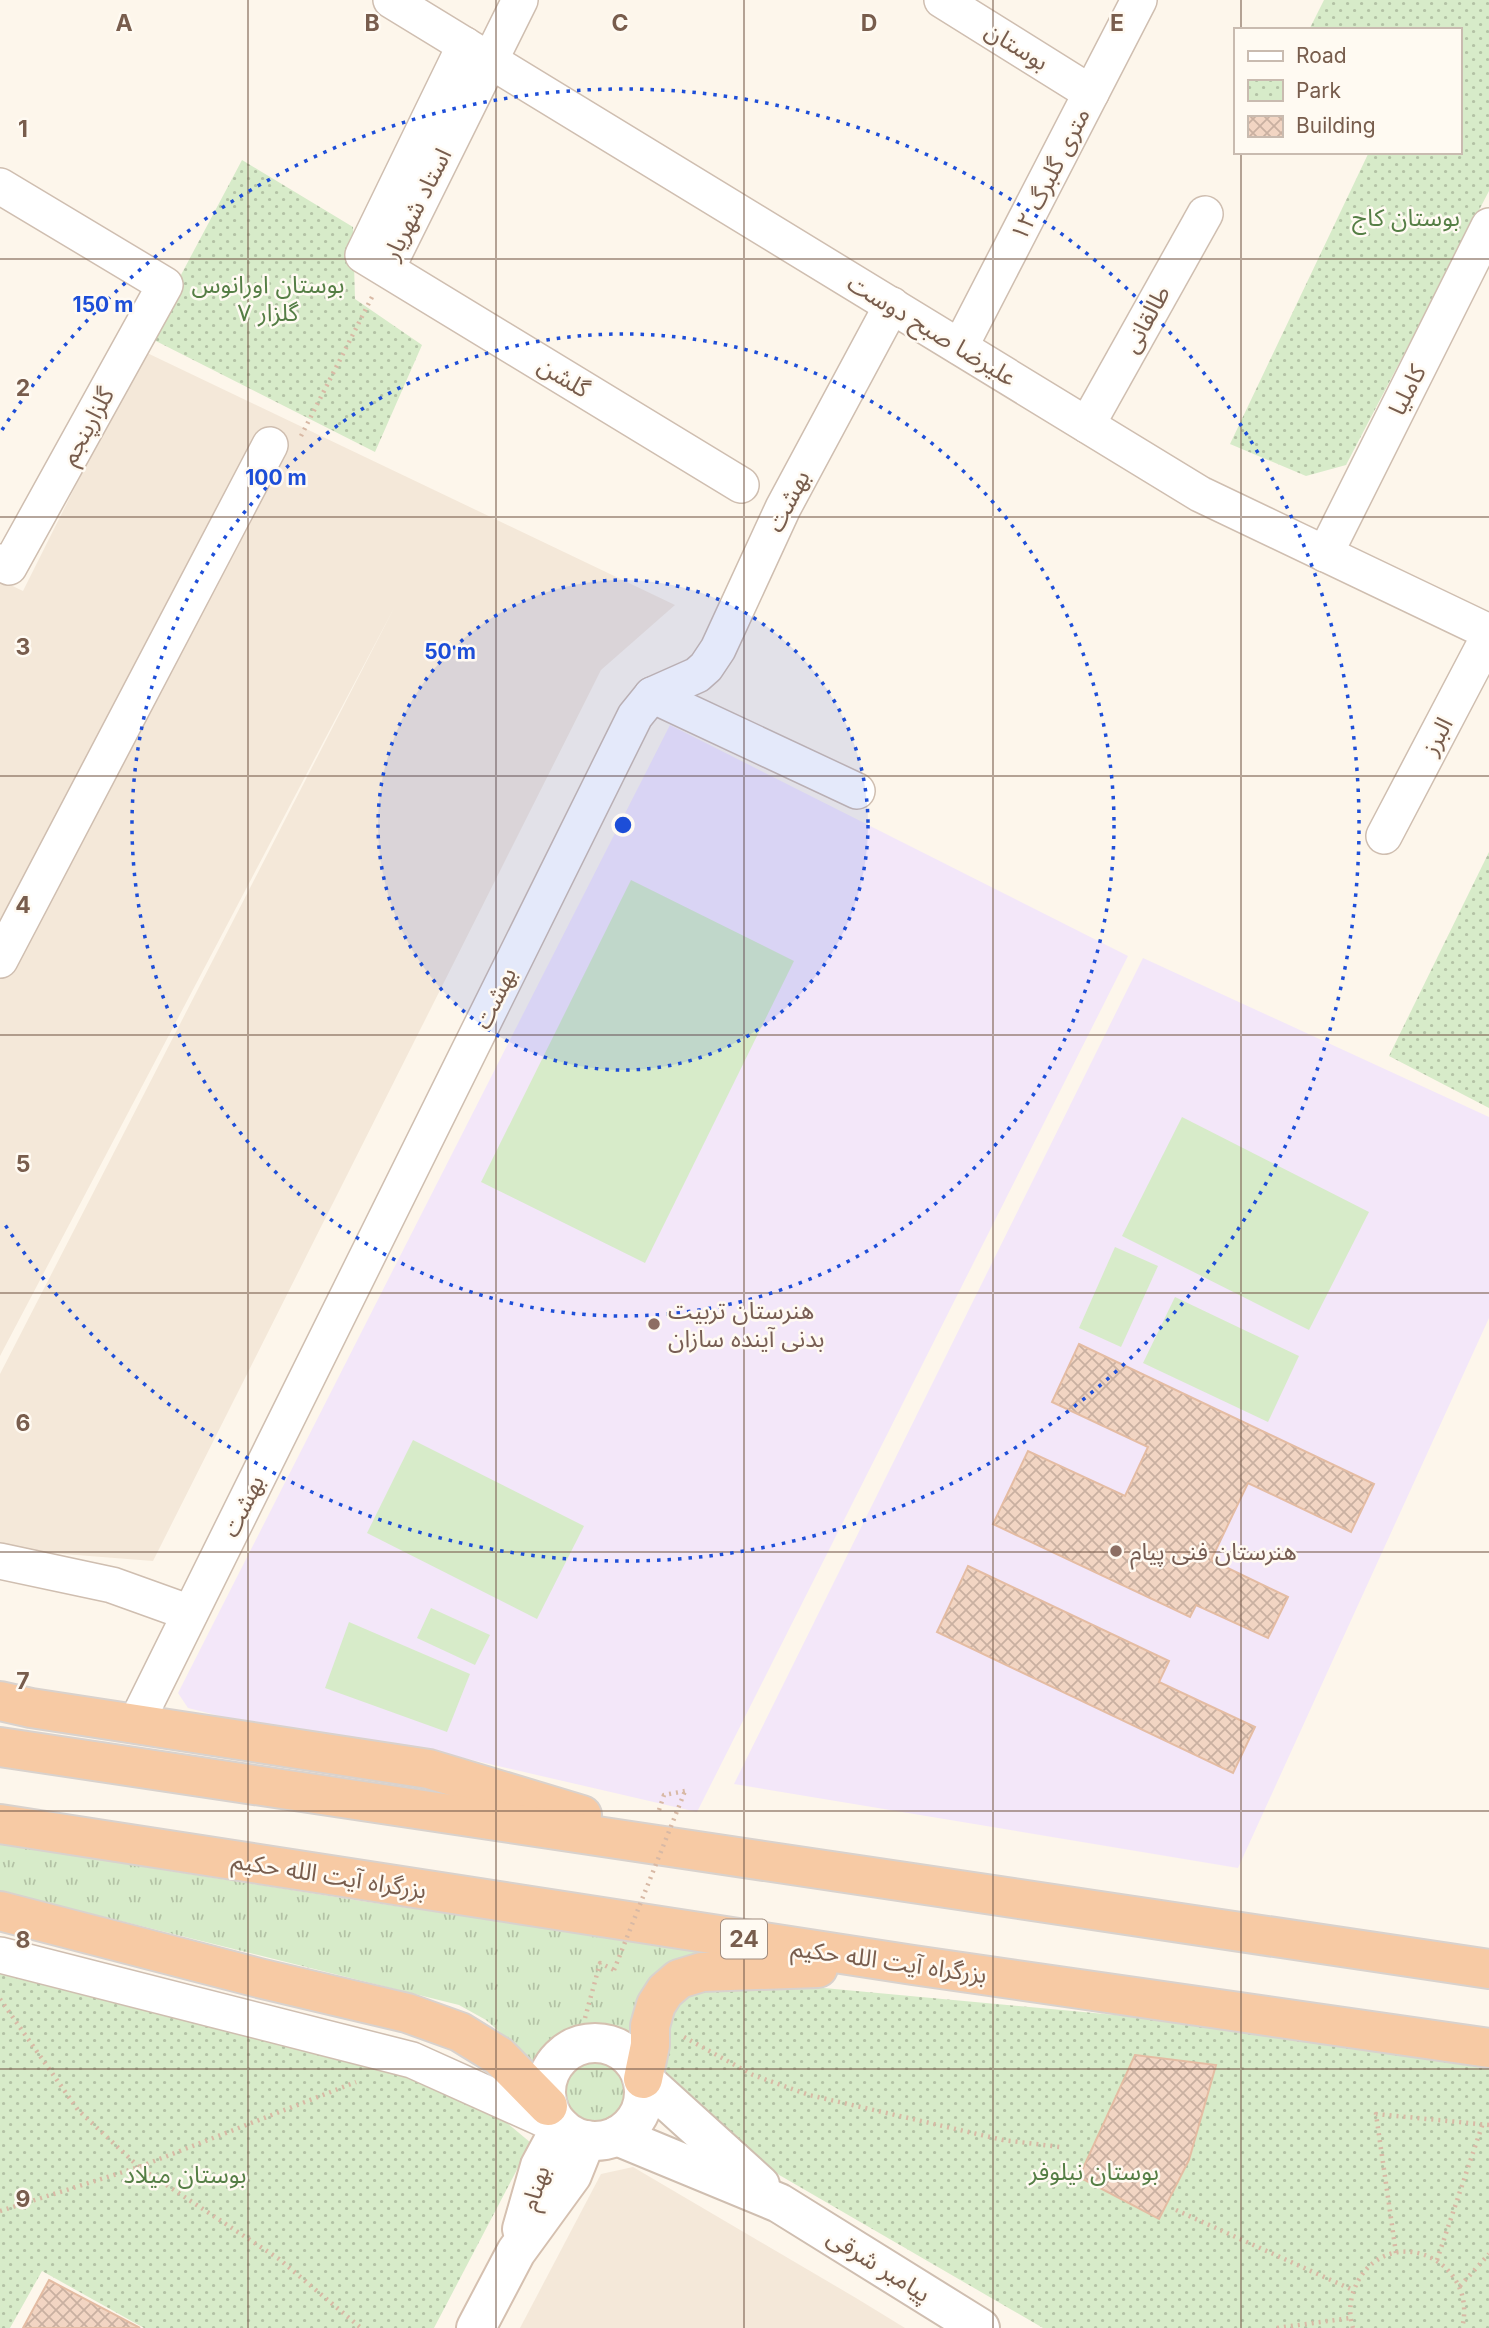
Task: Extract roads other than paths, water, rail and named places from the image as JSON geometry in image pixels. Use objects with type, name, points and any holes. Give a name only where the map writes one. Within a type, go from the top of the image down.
[{"type":"highway","points":[[0,1701],[429,1769],[712,1854]]},
{"type":"highway","points":[[0,1747],[1489,1969]]},
{"type":"highway","name":"بزرگراه آیت الله حکیم","points":[[0,1824],[914,1965],[1489,2048]]},
{"type":"highway","points":[[0,1911],[407,2013],[460,2032],[499,2056],[578,2127]]},
{"type":"highway","points":[[643,2079],[650,2045],[650,2026],[656,2005],[665,1991],[679,1979],[702,1972],[914,1965]]},
{"type":"street","name":"علیرضا صبح دوست","points":[[391,0],[1200,494],[1489,634]]},
{"type":"street","name":"استاد شهریار","points":[[387,268],[477,52],[520,0]]},
{"type":"street","name":"بوستان","points":[[942,0],[1091,93]]},
{"type":"street","name":"۱۲ متری گلبرگ","points":[[960,347],[1139,0]]},
{"type":"street","name":"گلزارپنجم","points":[[0,186],[165,285],[5,565]]},
{"type":"street","name":"طالقانی","points":[[1087,425],[1205,214]]},
{"type":"street","name":"کاملیا","points":[[1325,554],[1489,226]]},
{"type":"street","name":"گلشن","points":[[387,268],[741,485]]},
{"type":"street","name":"بهشت","points":[[136,1723],[635,716],[652,695],[697,675],[718,649],[783,508],[892,305]]},
{"type":"street","points":[[0,960],[271,445]]},
{"type":"street","name":"البرز","points":[[1384,836],[1489,634]]},
{"type":"street","points":[[652,695],[857,791]]},
{"type":"street","points":[[0,1561],[112,1585],[190,1613]]},
{"type":"street","points":[[0,1955],[412,2060],[578,2127],[631,2126],[641,2112],[645,2096],[643,2079],[638,2066],[629,2055],[617,2047],[603,2043],[582,2044],[563,2054],[554,2064],[546,2092],[578,2127]]},
{"type":"street","name":"پیامبر شرقی","points":[[643,2079],[779,2203],[980,2328]]},
{"type":"street","name":"پیامبر شرقی","points":[[578,2127],[779,2203]]},
{"type":"street","name":"بهنام","points":[[476,2328],[516,2252],[540,2166],[578,2127]]},
{"type":"place","name":"هنرستان تربیت بدنی آینده سازان","points":[[654,1324]]},
{"type":"place","name":"هنرستان فنی پیام","points":[[1116,1551]]},
{"type":"park label","name":"بوستان کاج","points":[[1406,217]]},
{"type":"park label","name":"بوستان اورانوس گلزار ۷","points":[[268,298]]},
{"type":"park label","name":"بوستان نیلوفر","points":[[1094,2171]]},
{"type":"park label","name":"بوستان میلاد","points":[[185,2174]]}]
